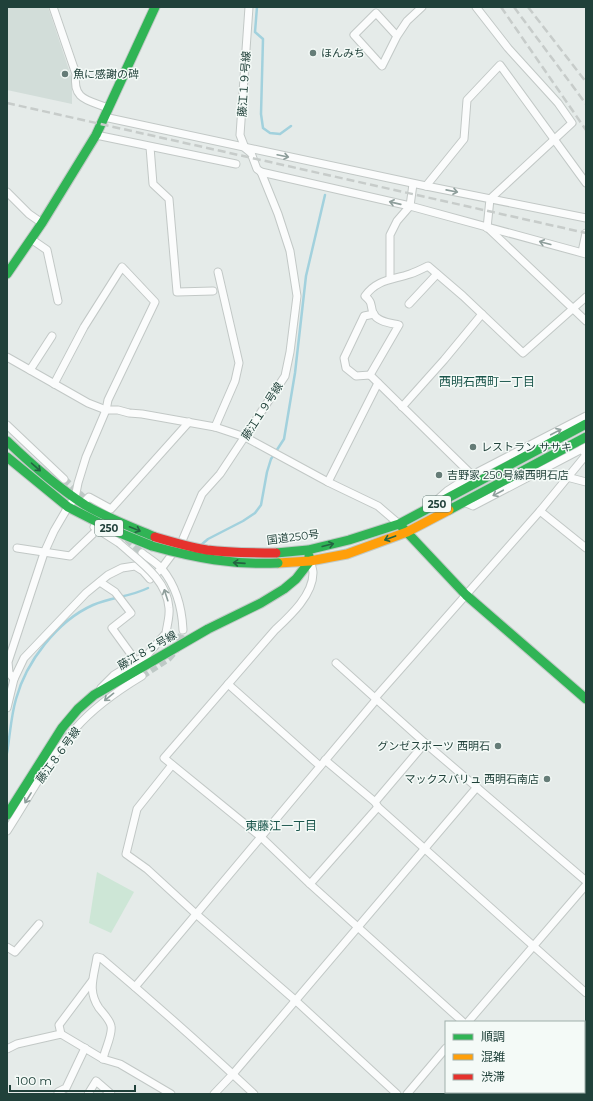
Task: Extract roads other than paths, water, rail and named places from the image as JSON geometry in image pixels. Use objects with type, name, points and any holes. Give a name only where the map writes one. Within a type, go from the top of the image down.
[{"type":"main road","points":[[7,274],[42,223],[96,135],[155,7]]},
{"type":"main road","name":"国道250号","points":[[7,457],[68,507],[115,532],[153,541],[215,551],[276,553],[308,550],[348,540],[399,524],[586,424]]},
{"type":"main road","name":"国道250号","points":[[7,441],[49,478],[79,501],[153,541],[183,555],[215,561],[252,564],[310,561],[347,554],[407,532],[586,437]]},
{"type":"main road","points":[[399,524],[466,595],[586,699]]},
{"type":"main road","points":[[308,550],[310,561]]},
{"type":"main road","name":"藤江８５号線","points":[[7,815],[62,728],[78,709],[94,695],[208,629],[261,603],[296,579],[310,561]]},
{"type":"street","points":[[53,7],[76,74],[74,86],[81,97],[108,108]]},
{"type":"street","name":"藤江１９号線","points":[[161,569],[182,541],[202,494],[220,474],[285,376],[292,337],[297,296],[290,251],[278,214],[261,172],[256,169],[251,153],[245,148],[240,135],[249,7]]},
{"type":"street","points":[[397,36],[376,13],[354,35],[382,66],[397,36],[408,21],[422,7]]},
{"type":"street","points":[[476,7],[508,48],[558,103],[572,123],[490,199],[487,228]]},
{"type":"street","points":[[426,186],[464,139],[467,100],[500,65],[553,140],[586,183]]},
{"type":"street","points":[[104,117],[413,184],[586,218]]},
{"type":"street","points":[[96,135],[236,164]]},
{"type":"street","points":[[150,147],[154,184],[169,199],[177,292],[213,291]]},
{"type":"street","points":[[261,172],[410,206],[584,253],[586,233]]},
{"type":"street","points":[[390,278],[390,235],[397,221],[410,206],[413,184]]},
{"type":"street","points":[[7,192],[29,214],[42,223]]},
{"type":"street","points":[[487,228],[574,308],[586,321]]},
{"type":"street","points":[[31,239],[47,250],[58,301]]},
{"type":"street","points":[[370,374],[399,325],[381,321],[374,314],[371,301],[365,296],[370,288],[390,278],[410,274],[428,266],[523,353],[586,297]]},
{"type":"street","points":[[54,384],[84,328],[122,267],[155,302],[108,400],[106,410],[86,457],[78,482],[79,501]]},
{"type":"street","points":[[215,427],[235,380],[239,363],[218,272]]},
{"type":"street","points":[[409,304],[437,274]]},
{"type":"street","points":[[370,374],[356,376],[346,368],[344,358],[364,316],[374,314]]},
{"type":"street","points":[[402,406],[444,360],[482,314]]},
{"type":"street","points":[[30,370],[52,336]]},
{"type":"street","points":[[7,357],[88,403],[106,410],[118,410],[215,427],[245,437],[328,482],[378,506],[399,524]]},
{"type":"street","points":[[370,374],[472,476]]},
{"type":"street","points":[[328,482],[378,383]]},
{"type":"street","points":[[422,512],[446,491],[586,416]]},
{"type":"street","points":[[14,679],[9,673],[8,662],[44,553],[54,531],[68,507],[89,497],[111,509],[189,422]]},
{"type":"street","points":[[7,425],[64,479]]},
{"type":"street","points":[[135,987],[375,701],[375,698],[540,511],[586,455],[584,448],[473,506],[464,502]]},
{"type":"street","points":[[567,477],[586,482]]},
{"type":"street","points":[[540,511],[586,548]]},
{"type":"street","points":[[80,514],[89,524],[119,543],[158,579],[166,592],[170,609],[166,633],[148,654],[114,675],[94,695]]},
{"type":"street","points":[[17,548],[70,556],[98,529]]},
{"type":"street","points":[[142,553],[161,569],[175,590],[183,616],[183,630]]},
{"type":"street","points":[[310,561],[313,573],[308,594],[164,758],[261,837],[358,928],[462,1021]]},
{"type":"street","points":[[7,708],[8,694],[24,658],[86,593],[108,575],[122,568],[135,566],[143,571],[150,579],[161,569]]},
{"type":"street","points":[[100,582],[115,592],[131,613],[112,628],[133,657]]},
{"type":"street","points":[[336,663],[425,743],[586,881]]},
{"type":"street","name":"藤江８６号線","points":[[7,832],[57,752],[75,729],[94,710],[118,691],[142,676]]},
{"type":"street","points":[[228,684],[323,763],[377,804],[586,993]]},
{"type":"street","points":[[310,884],[377,804],[425,743]]},
{"type":"street","points":[[172,765],[137,810],[126,854],[147,869],[196,914],[295,1000],[396,1094]]},
{"type":"street","points":[[214,1094],[233,1074],[477,787]]},
{"type":"street","points":[[469,1021],[586,885]]},
{"type":"street","points":[[7,947],[15,952],[39,924]]},
{"type":"street","points":[[103,1059],[105,1048],[112,1035],[111,1025],[93,999],[92,981],[97,957],[101,958],[135,987],[254,1094]]},
{"type":"street","points":[[61,1034],[59,1025],[92,981]]},
{"type":"street","points":[[7,1049],[17,1044],[61,1034],[103,1059],[120,1064],[170,1094]]},
{"type":"street","points":[[58,1094],[58,1092],[66,1088],[85,1048]]},
{"type":"street","points":[[407,1094],[445,1049]]},
{"type":"street","points":[[88,1094],[96,1081],[111,1094]]},
{"type":"waterway","points":[[257,7],[255,32],[263,39],[261,114],[263,128],[270,133],[280,134],[291,126]]},
{"type":"waterway","points":[[201,545],[208,539],[243,521],[255,513],[261,505],[271,459],[284,439],[295,373],[306,276],[325,195]]},
{"type":"waterway","points":[[7,753],[13,712],[21,685],[35,657],[55,632],[67,621],[93,605],[148,588]]},
{"type":"tunnel","points":[[64,479],[87,501]]},
{"type":"tunnel","points":[[127,539],[142,553]]},
{"type":"tunnel","points":[[142,676],[169,658],[176,650],[183,630]]},
{"type":"railway","points":[[501,7],[586,130]]},
{"type":"railway","points":[[514,7],[586,104]]},
{"type":"railway","points":[[528,7],[586,82]]},
{"type":"railway","points":[[7,103],[586,233]]},
{"type":"place","name":"ほんみち","points":[[313,53]]},
{"type":"place","name":"魚に感謝の碑","points":[[65,74]]},
{"type":"place","name":"レストラン ササキ","points":[[473,447]]},
{"type":"place","name":"吉野家 250号線西明石店","points":[[439,475]]},
{"type":"place","name":"グンゼスポーツ 西明石","points":[[498,746]]},
{"type":"place","name":"マックスバリュ 西明石南店","points":[[547,779]]},
{"type":"district","name":"西明石西町一丁目","points":[[487,381]]},
{"type":"district","name":"東藤江一丁目","points":[[281,825]]}]
